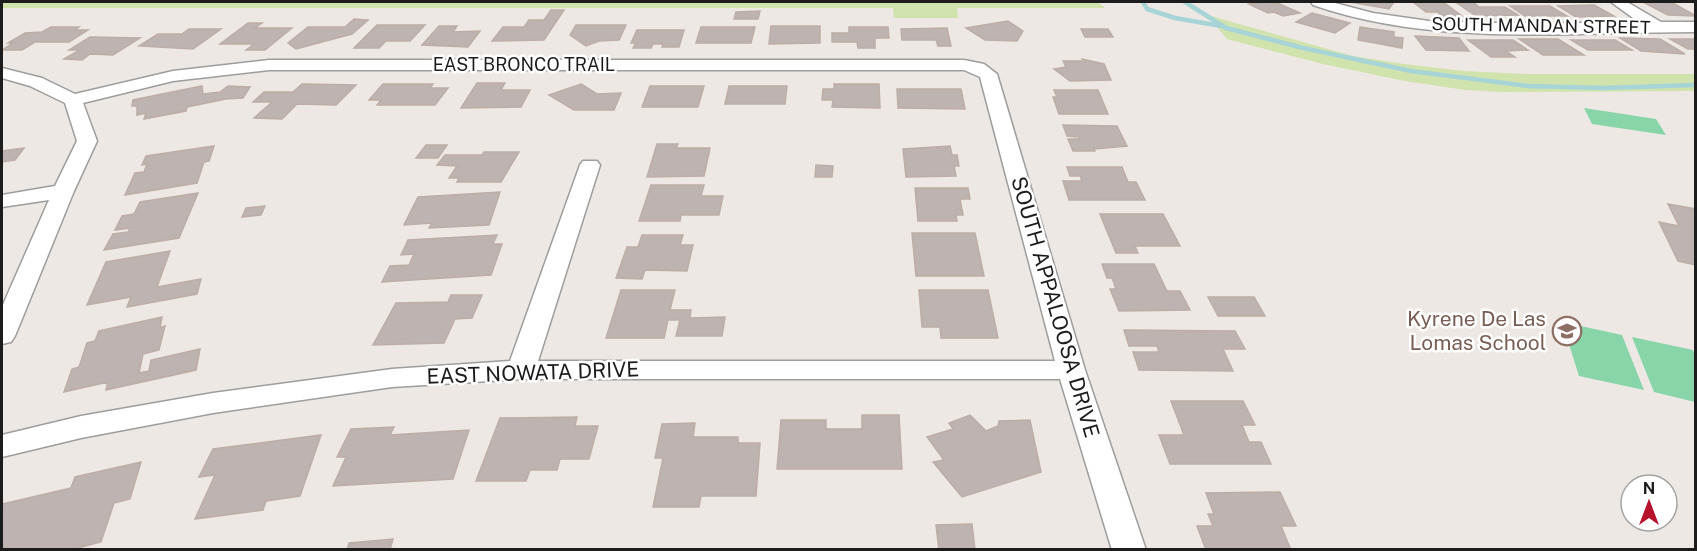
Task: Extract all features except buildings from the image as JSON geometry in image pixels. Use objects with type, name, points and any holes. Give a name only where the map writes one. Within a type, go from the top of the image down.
[{"type":"street","name":"SOUTH MANDAN STREET","points":[[1318,2],[1376,18],[1437,26],[1484,28],[1695,27]]},
{"type":"street","points":[[1618,2],[1657,27]]},
{"type":"street","name":"EAST BRONCO TRAIL","points":[[73,100],[173,76],[269,66],[964,65],[978,68]]},
{"type":"street","name":"SOUTH APPALOOSA DRIVE","points":[[978,68],[988,74],[1071,370],[1129,549]]},
{"type":"street","points":[[2,73],[36,82],[73,100],[87,141],[63,191],[2,336]]},
{"type":"street","points":[[521,370],[590,165]]},
{"type":"street","points":[[2,201],[63,191]]},
{"type":"street","name":"EAST NOWATA DRIVE","points":[[2,446],[81,427],[213,403],[392,378],[521,370],[1071,370]]},
{"type":"green space","points":[[2,2],[1098,2],[1105,8],[957,8],[958,18],[894,18],[893,8],[2,8]]},
{"type":"green space","points":[[1207,15],[1353,56],[1404,64],[1464,71],[1525,74],[1695,74],[1695,91],[1501,92],[1465,90],[1405,81],[1323,64],[1227,39]]},
{"type":"green space","points":[[1584,108],[1656,119],[1666,135],[1592,124]]},
{"type":"green space","points":[[1562,322],[1622,335],[1644,390],[1579,376]]},
{"type":"green space","points":[[1632,337],[1693,350],[1695,402],[1654,392]]},
{"type":"waterway","points":[[1143,2],[1147,9],[1175,18],[1221,26]]},
{"type":"waterway","points":[[1185,2],[1226,28],[1303,48],[1411,71],[1528,86],[1603,88],[1696,85]]},
{"type":"place","name":"Kyrene De Las Lomas School","points":[[1567,331]]}]
